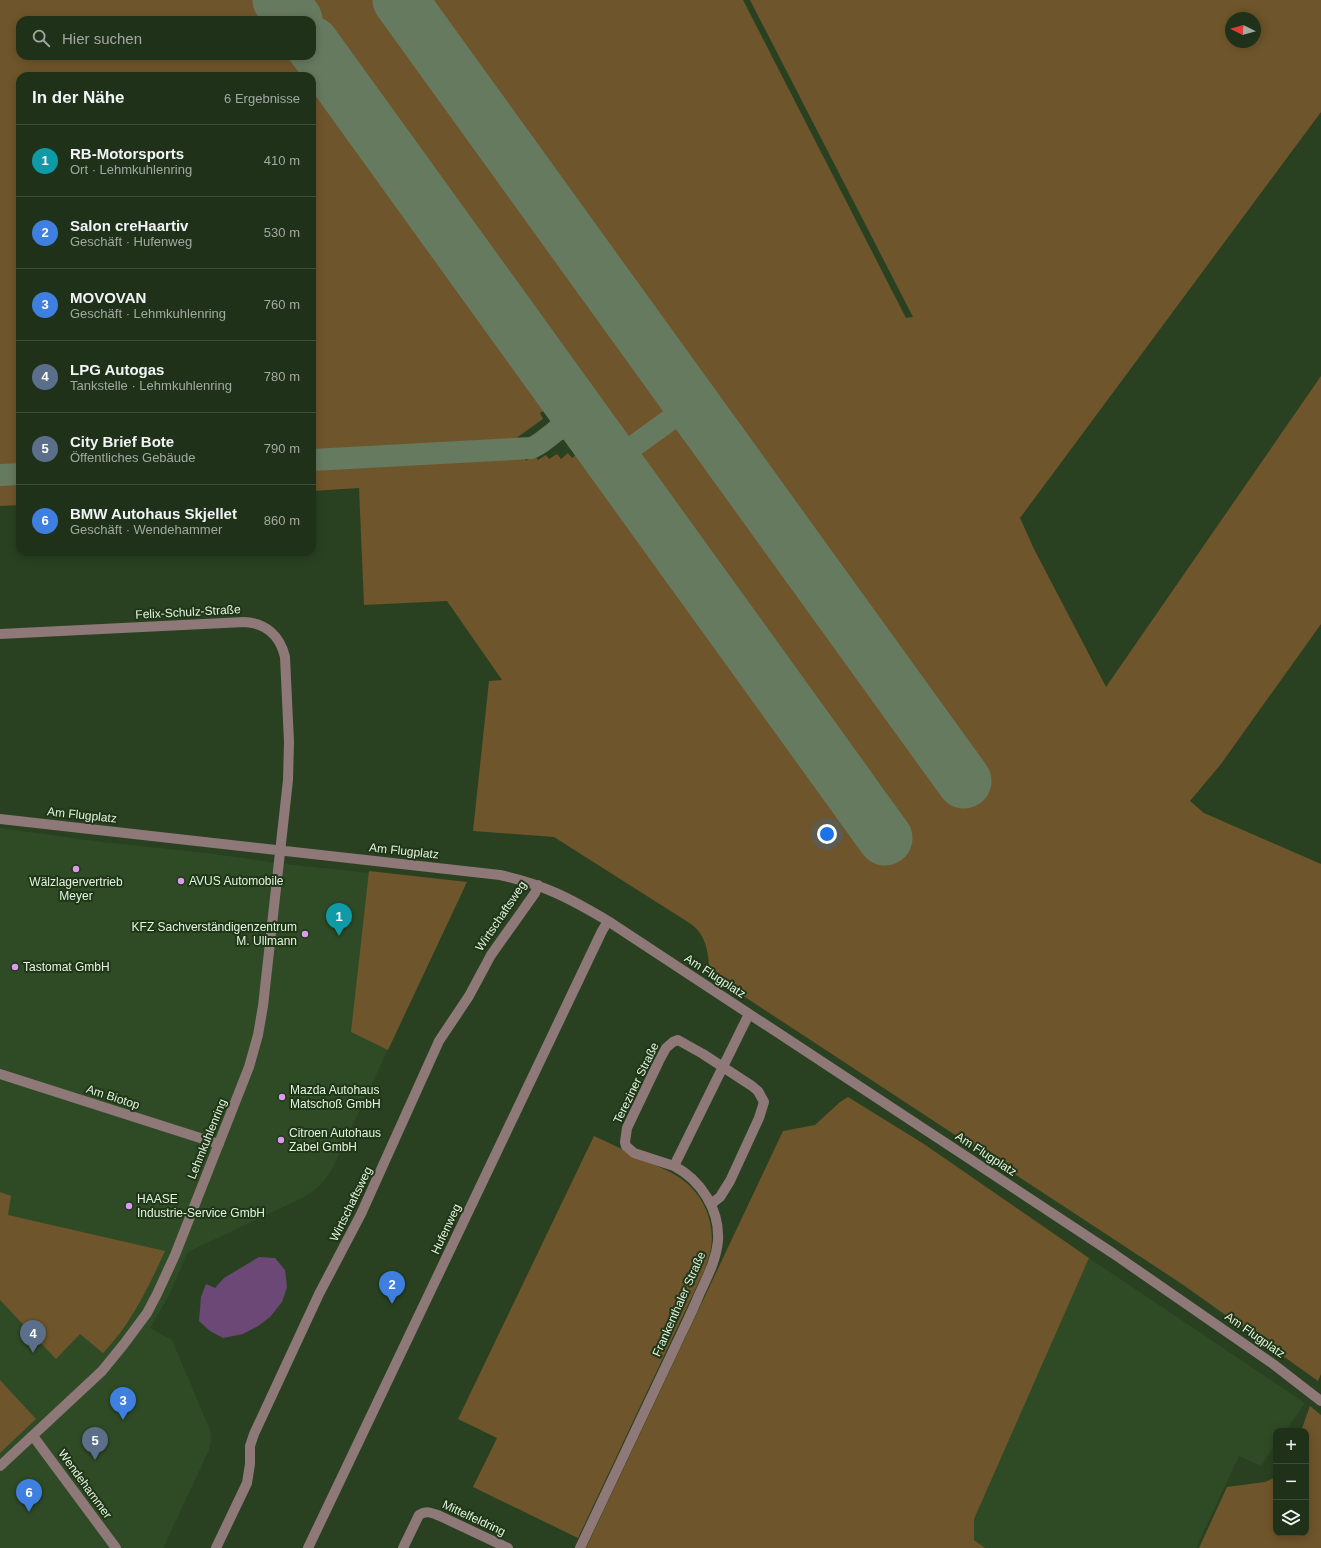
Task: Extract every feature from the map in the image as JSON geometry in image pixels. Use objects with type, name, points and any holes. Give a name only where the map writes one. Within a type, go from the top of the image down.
[{"type":"street","name":"Felix-Schulz-Straße","points":[[0,634],[244,622],[262,626],[272,632],[278,640],[285,658],[289,742],[288,780],[281,850]]},
{"type":"street","name":"Am Flugplatz","points":[[0,819],[500,875],[524,880],[538,885],[576,902],[749,1014],[1197,1310],[1273,1364],[1321,1401]]},
{"type":"street","name":"Lehmkuhlenring","points":[[0,1466],[102,1370],[128,1340],[147,1313],[175,1255],[249,1067],[259,1028],[266,985],[281,850]]},
{"type":"street","name":"Wirtschaftsweg","points":[[216,1548],[247,1483],[250,1464],[250,1446],[254,1434],[319,1294],[361,1214],[419,1087],[430,1059],[439,1041],[469,996],[491,955],[535,893],[538,885]]},
{"type":"street","name":"Hufenweg","points":[[308,1548],[512,1118],[594,947],[608,922]]},
{"type":"street","points":[[674,1166],[749,1014]]},
{"type":"street","name":"Tereziner Straße","points":[[674,1166],[634,1153],[626,1146],[625,1142],[627,1128],[666,1048],[678,1040],[752,1086],[758,1091],[764,1102],[759,1118],[730,1181],[720,1197],[711,1204]]},
{"type":"street","name":"Am Biotop","points":[[0,1074],[219,1144]]},
{"type":"street","name":"Frankenthaler Straße","points":[[580,1548],[712,1268],[716,1254],[718,1239],[717,1223],[711,1204],[696,1182],[674,1166]]},
{"type":"street","name":"Wendehammer","points":[[33,1436],[116,1548]]},
{"type":"street","name":"Mittelfeldring","points":[[403,1548],[419,1515],[424,1512],[440,1516],[508,1548]]},
{"type":"shaded area","points":[[0,0],[259,0],[271,16],[16,16],[16,60],[303,60],[312,72],[16,72],[16,468],[0,469]]},
{"type":"shaded area","points":[[301,0],[743,0],[906,318],[913,317],[750,0],[1321,0],[1321,112],[1020,518],[1034,549],[1106,687],[1321,376],[1321,624],[1221,764],[1190,801],[1204,813],[1321,864],[1321,1374],[1318,1381],[1182,1284],[710,974],[708,953],[704,940],[697,929],[691,924],[554,837],[473,831],[489,681],[502,680],[447,601],[364,605],[359,488],[316,491],[316,466],[521,456],[521,459],[525,459],[526,461],[534,455],[538,460],[546,455],[549,459],[557,454],[561,459],[568,453],[572,458],[576,455],[579,460],[583,457],[587,462],[591,459],[834,796],[827,802],[864,853],[907,822],[875,777],[867,783],[316,21],[316,16],[313,16]]},
{"type":"shaded area","points":[[316,78],[548,400],[544,403],[548,408],[540,413],[543,419],[512,441],[513,443],[316,453]]},
{"type":"shaded area","points":[[16,481],[16,505],[0,506],[0,482]]},
{"type":"shaded area","points":[[0,828],[284,864],[466,883],[332,1169],[324,1181],[316,1189],[302,1198],[188,1252],[168,1297],[150,1328],[172,1340],[210,1430],[211,1440],[209,1450],[163,1548],[0,1548]]},
{"type":"shaded area","points":[[369,871],[467,882],[388,1050],[351,1032]]},
{"type":"shaded area","points":[[848,1097],[924,1144],[1089,1258],[974,1519],[974,1540],[985,1548],[586,1548],[783,1131],[815,1125],[840,1102]]},
{"type":"shaded area","points":[[594,1136],[666,1170],[691,1187],[702,1202],[706,1211],[712,1239],[711,1251],[705,1269],[578,1538],[473,1487],[497,1438],[458,1419]]},
{"type":"shaded area","points":[[0,1192],[11,1196],[8,1215],[165,1251],[138,1305],[122,1330],[103,1353],[80,1334],[56,1359],[0,1300]]},
{"type":"shaded area","points":[[259,1257],[275,1258],[285,1270],[287,1287],[282,1302],[270,1317],[258,1326],[243,1334],[223,1338],[210,1331],[199,1321],[201,1297],[206,1284],[215,1288],[224,1278]]},
{"type":"shaded area","points":[[1089,1258],[1305,1403],[1287,1428],[1273,1428],[1273,1448],[1261,1466],[1239,1456],[1196,1548],[951,1548]]},
{"type":"shaded area","points":[[0,1380],[36,1419],[0,1453]]},
{"type":"shaded area","points":[[1310,1406],[1321,1415],[1321,1548],[1199,1548],[1227,1487],[1265,1482],[1273,1478],[1273,1536],[1309,1536],[1309,1428],[1302,1428]]},
{"type":"taxiway","points":[[316,460],[531,448],[539,444],[558,429],[566,419],[568,407],[564,393]]},
{"type":"taxiway","points":[[613,461],[692,404]]},
{"type":"taxiway","points":[[558,430],[568,427],[578,427],[587,430],[596,437]]},
{"type":"taxiway","points":[[0,475],[16,474]]},
{"type":"runway","points":[[280,0],[292,16]]},
{"type":"runway","points":[[400,0],[964,781]]},
{"type":"runway","points":[[316,50],[885,838]]},
{"type":"place","name":"Wälzlagervertrieb Meyer","points":[[76,869]]},
{"type":"place","name":"AVUS Automobile","points":[[181,881]]},
{"type":"place","name":"KFZ Sachverständigenzentrum M. Ullmann","points":[[305,934]]},
{"type":"place","name":"RB-Motorsports","points":[[339,936]]},
{"type":"place","name":"Tastomat GmbH","points":[[15,967]]},
{"type":"place","name":"Mazda Autohaus Matschoß GmbH","points":[[282,1097]]},
{"type":"place","name":"Citroen Autohaus Zabel GmbH","points":[[281,1140]]},
{"type":"place","name":"HAASE Industrie-Service GmbH","points":[[129,1206]]},
{"type":"place","name":"Salon creHaartiv","points":[[392,1304]]},
{"type":"place","name":"LPG Autogas","points":[[33,1353]]},
{"type":"place","name":"MOVOVAN","points":[[123,1420]]},
{"type":"place","name":"City Brief Bote","points":[[95,1460]]},
{"type":"place","name":"BMW Autohaus Skjellet","points":[[29,1512]]}]
